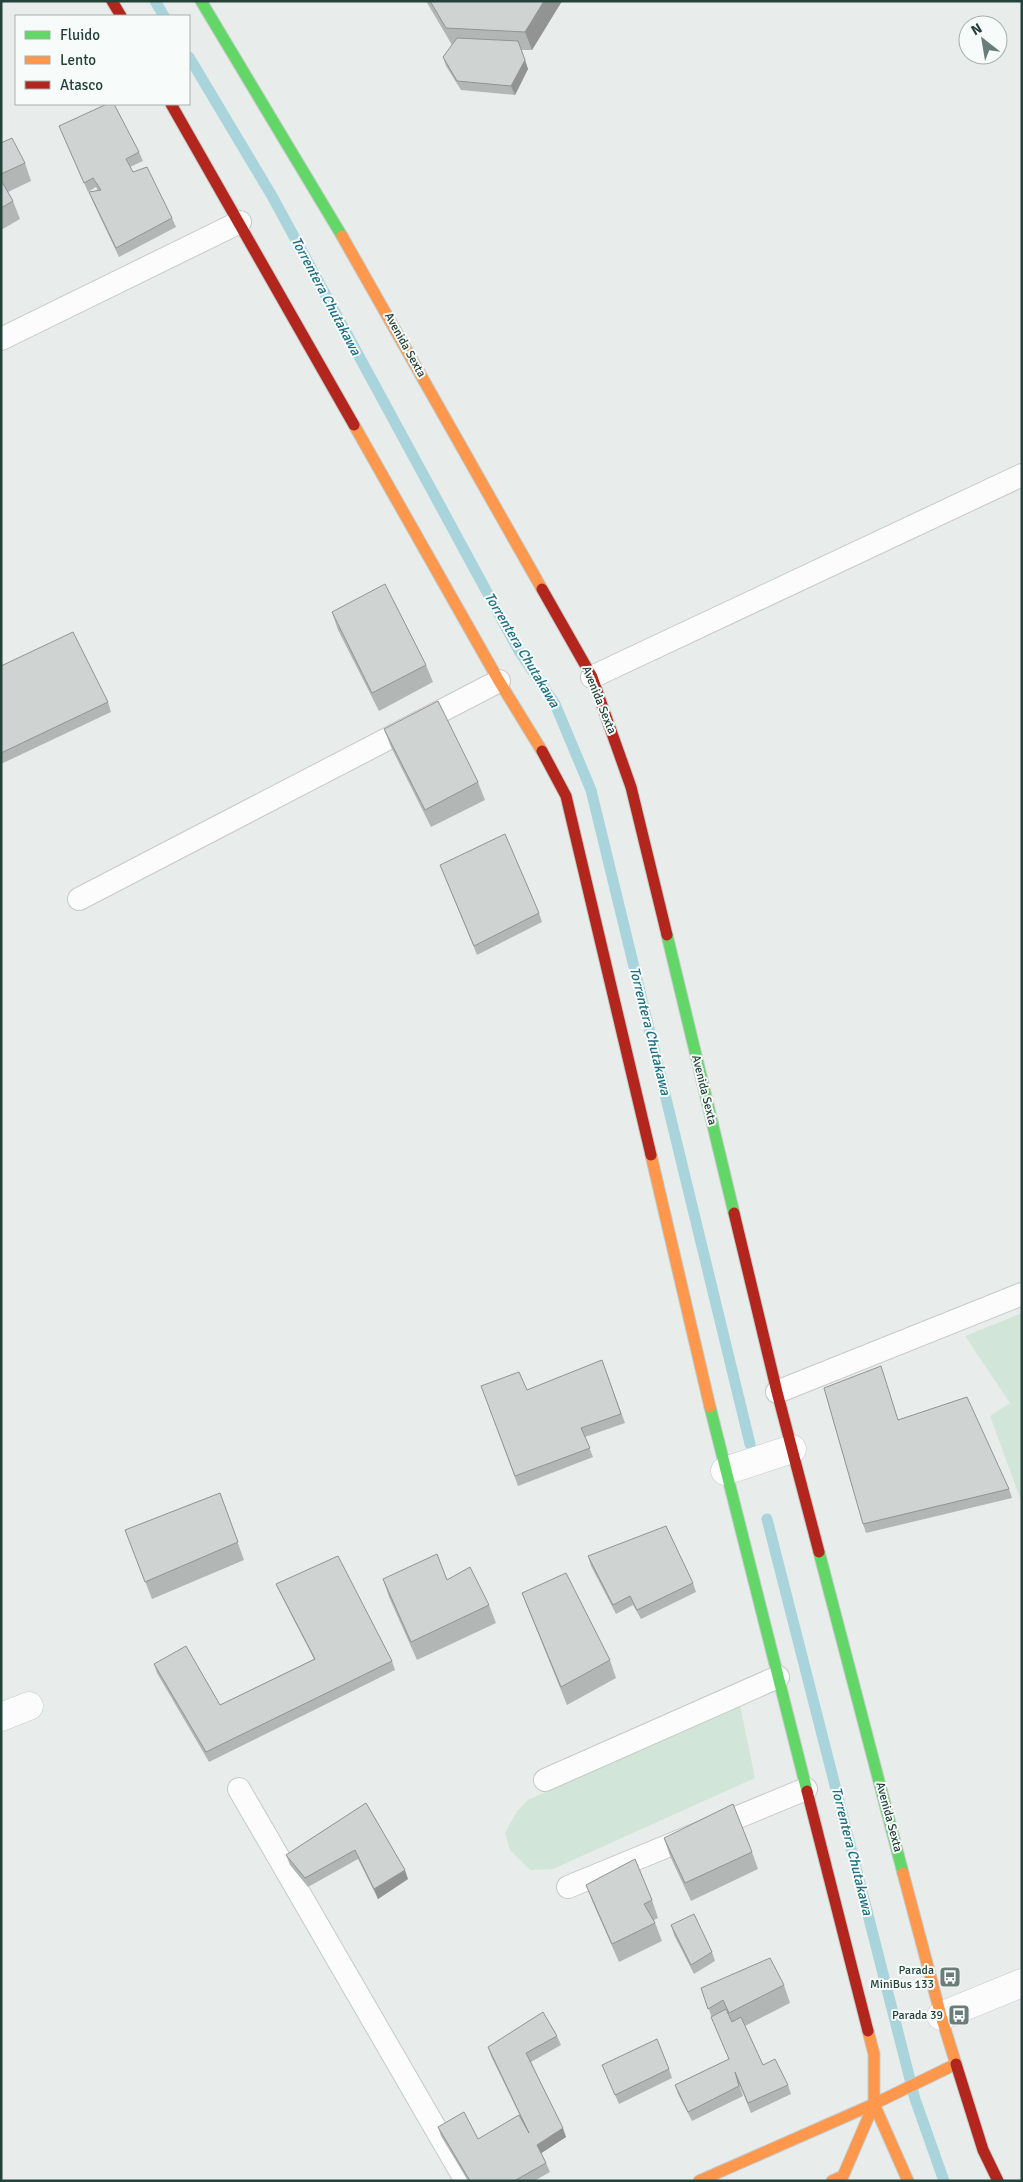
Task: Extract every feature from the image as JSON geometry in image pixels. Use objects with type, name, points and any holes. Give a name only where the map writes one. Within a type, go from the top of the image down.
[{"type":"street","points":[[112,1],[120,15]]},
{"type":"street","name":"Avenida Sexta","points":[[201,1],[374,290],[592,677],[631,787],[777,1392],[941,2016],[983,2150],[998,2181]]},
{"type":"street","points":[[173,105],[499,680],[531,731],[566,796],[778,1677],[874,2054],[874,2104],[843,2176],[832,2181]]},
{"type":"street","points":[[729,1470],[792,1449]]},
{"type":"street","points":[[1,1718],[29,1706]]},
{"type":"street","points":[[941,2016],[1022,1983]]},
{"type":"street","points":[[698,2181],[874,2104],[956,2064]]},
{"type":"street","points":[[874,2104],[908,2181]]},
{"type":"lane","points":[[1,339],[240,222]]},
{"type":"lane","points":[[592,677],[1022,475]]},
{"type":"lane","points":[[79,899],[499,680]]},
{"type":"lane","points":[[777,1392],[1022,1294]]},
{"type":"lane","points":[[545,1780],[778,1677]]},
{"type":"lane","points":[[238,1789],[466,2181]]},
{"type":"lane","points":[[568,1888],[806,1789]]},
{"type":"green space","points":[[1022,1313],[1022,1503],[990,1416],[1010,1403],[965,1336]]},
{"type":"green space","points":[[740,1705],[755,1778],[553,1869],[530,1870],[510,1850],[505,1833],[517,1811],[528,1800]]},
{"type":"building","points":[[430,1],[544,1],[525,32],[446,28]]},
{"type":"building","points":[[457,38],[518,41],[525,60],[511,86],[457,81],[443,57]]},
{"type":"building","points":[[105,105],[115,105],[139,152],[126,159],[133,172],[147,167],[172,218],[116,248],[89,192],[101,190],[93,178],[84,183],[59,126]]},
{"type":"building","points":[[12,138],[25,163],[1,174],[1,143]]},
{"type":"building","points":[[1,180],[13,201],[1,208]]},
{"type":"building","points":[[385,584],[426,665],[372,693],[332,612]]},
{"type":"building","points":[[73,632],[108,702],[1,753],[1,666]]},
{"type":"building","points":[[438,701],[478,782],[425,810],[384,729]]},
{"type":"building","points":[[505,834],[539,913],[474,946],[440,865]]},
{"type":"building","points":[[602,1360],[621,1414],[581,1428],[590,1448],[515,1476],[481,1386],[519,1372],[527,1390]]},
{"type":"building","points":[[881,1366],[898,1420],[967,1397],[1009,1489],[863,1524],[824,1388]]},
{"type":"building","points":[[220,1493],[238,1542],[145,1582],[125,1530]]},
{"type":"building","points":[[666,1526],[693,1583],[637,1610],[630,1596],[613,1605],[588,1556]]},
{"type":"building","points":[[437,1554],[447,1580],[470,1567],[489,1605],[411,1642],[383,1579]]},
{"type":"building","points":[[338,1556],[392,1661],[206,1752],[154,1664],[186,1646],[220,1705],[315,1659],[276,1584]]},
{"type":"building","points":[[566,1573],[610,1660],[561,1687],[522,1593]]},
{"type":"building","points":[[366,1803],[405,1870],[374,1889],[355,1850],[305,1878],[286,1855]]},
{"type":"building","points":[[733,1804],[752,1852],[685,1883],[664,1838]]},
{"type":"building","points":[[635,1859],[652,1900],[644,1904],[655,1923],[612,1944],[586,1885]]},
{"type":"building","points":[[694,1914],[712,1952],[691,1965],[671,1925]]},
{"type":"building","points":[[770,1958],[784,1985],[729,2013],[723,2000],[708,2009],[701,1988]]},
{"type":"building","points":[[726,2009],[732,2022],[741,2017],[763,2065],[775,2059],[788,2085],[748,2103],[735,2072],[739,2086],[688,2112],[675,2085],[729,2059],[711,2017]]},
{"type":"building","points":[[543,2012],[557,2036],[526,2053],[563,2128],[537,2145],[546,2163],[514,2181],[470,2181],[438,2127],[464,2112],[478,2139],[519,2115],[529,2133],[488,2047]]},
{"type":"building","points":[[657,2039],[669,2069],[615,2095],[602,2065]]},
{"type":"waterway","name":"Torrentera Chutakawa","points":[[155,1],[163,15]]},
{"type":"waterway","name":"Torrentera Chutakawa","points":[[190,59],[272,196],[519,651],[555,704],[591,790],[750,1444]]},
{"type":"waterway","name":"Torrentera Chutakawa","points":[[767,1519],[915,2099],[944,2181]]},
{"type":"traffic: fast","points":[[201,1],[342,236]]},
{"type":"traffic: fast","points":[[667,935],[734,1213]]},
{"type":"traffic: fast","points":[[710,1407],[807,1791]]},
{"type":"traffic: fast","points":[[819,1552],[903,1873]]},
{"type":"traffic: slow","points":[[342,236],[542,589]]},
{"type":"traffic: slow","points":[[354,425],[499,681],[542,751]]},
{"type":"traffic: slow","points":[[651,1155],[710,1407]]},
{"type":"traffic: slow","points":[[903,1873],[941,2016],[956,2064]]},
{"type":"traffic: slow","points":[[868,2031],[874,2054],[874,2104],[908,2181]]},
{"type":"traffic: slow","points":[[699,2181],[874,2104],[956,2064]]},
{"type":"traffic: slow","points":[[832,2181],[843,2176],[874,2104]]},
{"type":"traffic: jam","points":[[112,1],[120,15]]},
{"type":"traffic: jam","points":[[172,105],[354,425]]},
{"type":"traffic: jam","points":[[542,589],[592,677],[631,787],[667,935]]},
{"type":"traffic: jam","points":[[542,751],[566,796],[651,1155]]},
{"type":"traffic: jam","points":[[734,1213],[777,1392],[819,1552]]},
{"type":"traffic: jam","points":[[807,1791],[868,2031]]},
{"type":"traffic: jam","points":[[956,2064],[983,2150],[998,2181]]},
{"type":"place","name":"Parada MiniBus 133","points":[[950,1977]]},
{"type":"place","name":"Parada 39","points":[[959,2015]]}]
